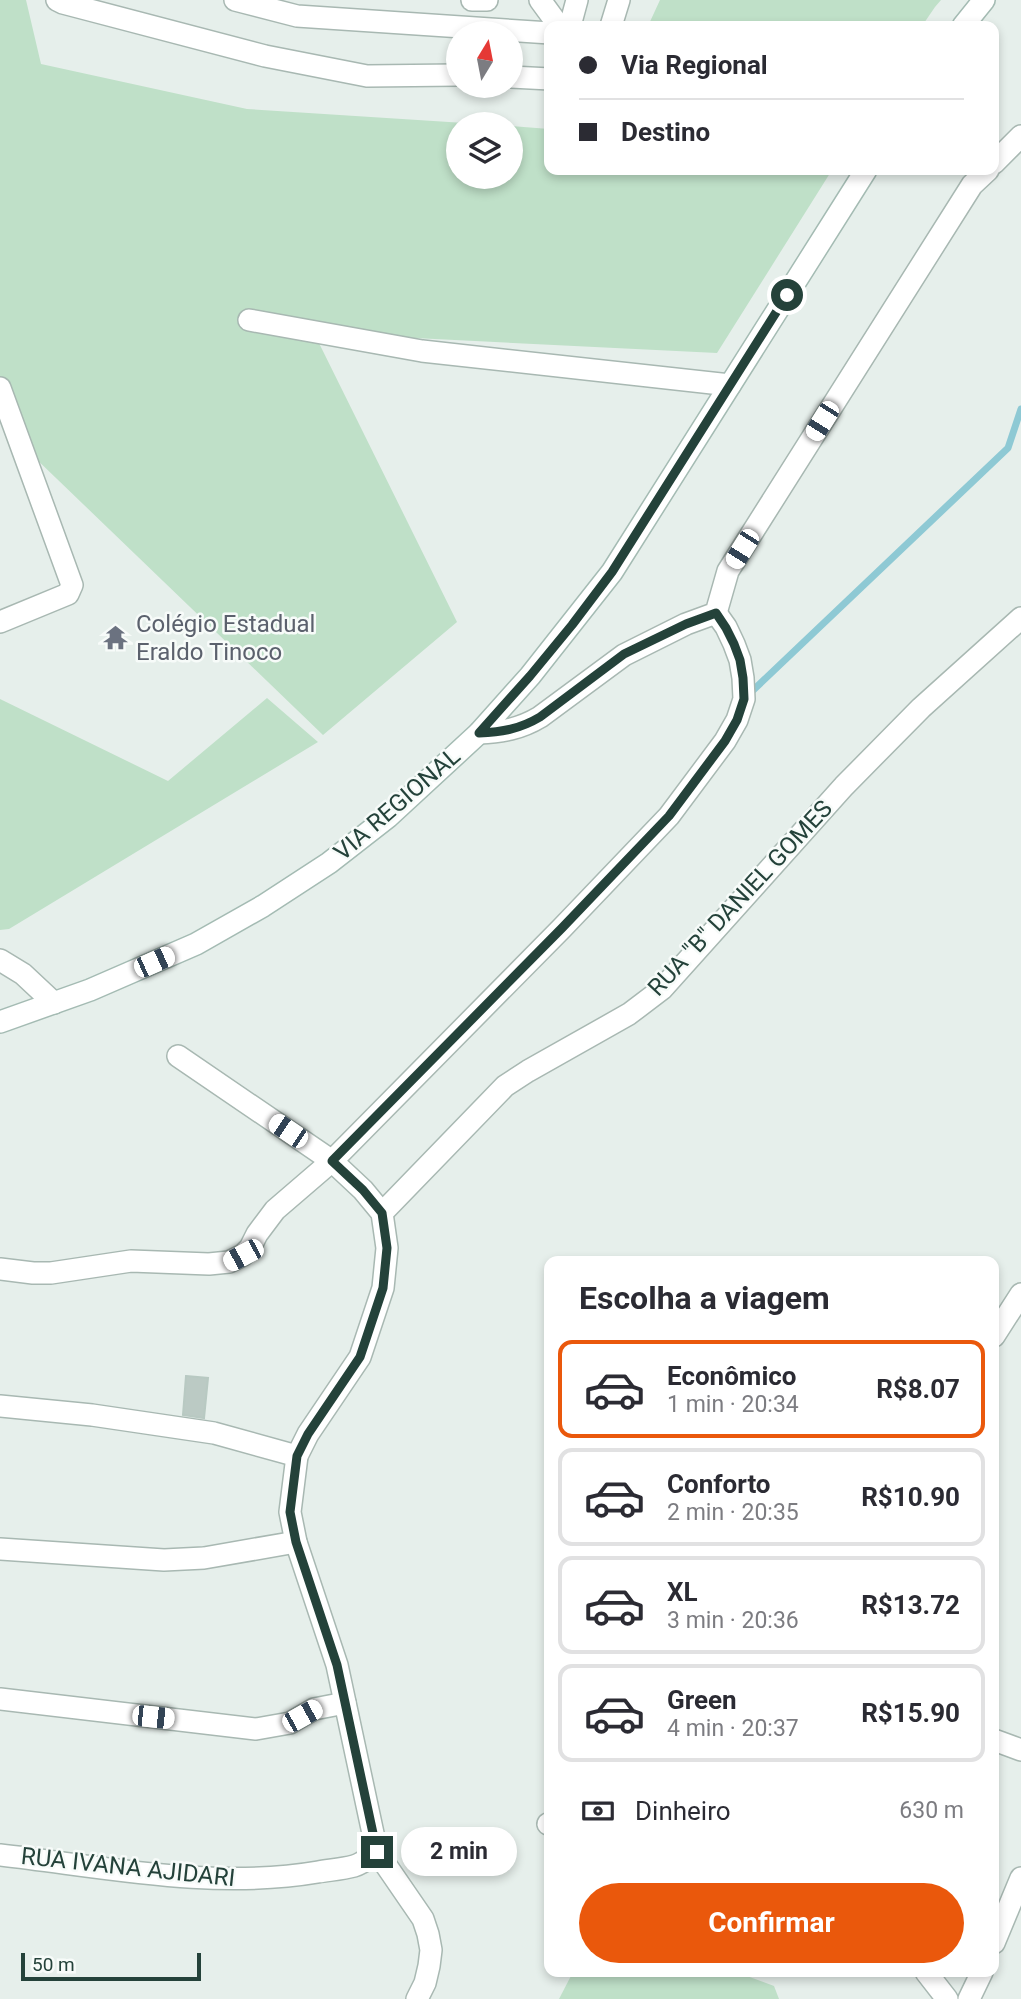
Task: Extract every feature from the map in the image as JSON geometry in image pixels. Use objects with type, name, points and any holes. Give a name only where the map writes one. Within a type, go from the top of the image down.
[{"type":"street","points":[[57,0],[265,56],[367,76],[446,75]]},
{"type":"street","points":[[235,0],[297,16],[544,33]]},
{"type":"street","points":[[472,0],[487,0]]},
{"type":"street","points":[[540,0],[555,21]]},
{"type":"street","points":[[571,21],[577,0]]},
{"type":"street","points":[[613,21],[619,0]]},
{"type":"street","points":[[967,21],[984,0]]},
{"type":"street","points":[[523,78],[544,79]]},
{"type":"street","points":[[999,158],[1021,136]]},
{"type":"street","name":"VIA REGIONAL","points":[[0,1022],[90,990],[196,944],[263,906],[329,863],[388,817],[479,733],[539,666],[612,572],[863,175]]},
{"type":"street","points":[[716,613],[729,570],[972,185],[983,175]]},
{"type":"street","points":[[249,320],[422,352],[730,386]]},
{"type":"street","points":[[0,388],[72,585],[68,594],[0,622]]},
{"type":"street","points":[[0,1269],[42,1273],[131,1261],[209,1264],[229,1262],[243,1255],[275,1210],[332,1161],[669,816],[725,741],[737,720],[744,699],[743,678],[740,660],[716,613]]},
{"type":"street","points":[[479,733],[511,731],[525,726],[624,654],[686,624],[716,613]]},
{"type":"street","name":"RUA \"B\" DANIEL GOMES","points":[[382,1213],[505,1086],[629,1014],[662,989],[844,786],[922,708],[1021,618]]},
{"type":"street","points":[[0,960],[23,974],[54,1003]]},
{"type":"street","points":[[178,1056],[332,1161],[363,1190],[382,1213],[387,1248],[383,1288],[360,1357],[308,1434],[297,1456],[290,1512],[296,1542],[337,1665],[377,1852],[423,1919],[428,1934],[431,1950],[429,1966],[418,1999]]},
{"type":"street","points":[[999,1328],[1021,1294]]},
{"type":"street","points":[[0,1406],[92,1415],[214,1433],[297,1456]]},
{"type":"street","points":[[0,1549],[164,1560],[204,1558],[296,1542]]},
{"type":"street","points":[[0,1699],[256,1729],[290,1723],[314,1709],[345,1703]]},
{"type":"street","points":[[999,1742],[1021,1750]]},
{"type":"street","name":"RUA IVANA AJIDARI","points":[[0,1855],[210,1879],[253,1879],[357,1866],[377,1852]]},
{"type":"street","points":[[999,1931],[1021,1878]]},
{"type":"street","points":[[930,1977],[947,1999]]},
{"type":"street","points":[[969,1999],[980,1977]]},
{"type":"green space","points":[[0,0],[26,0],[41,64],[247,109],[446,122],[446,189],[523,189],[523,127],[544,129],[544,175],[829,175],[717,353],[314,333],[457,622],[323,735],[30,453],[0,405]]},
{"type":"green space","points":[[660,0],[941,0],[925,21],[650,21]]},
{"type":"green space","points":[[267,698],[318,742],[9,929],[0,930],[0,699],[168,781]]},
{"type":"green space","points":[[570,1977],[750,1977],[774,1986],[779,1999],[559,1999]]},
{"type":"building","points":[[186,1376],[208,1378],[204,1418],[183,1415]]},
{"type":"waterway","points":[[747,696],[1008,448],[1021,409]]},
{"type":"place","name":"Colégio Estadual Eraldo Tinoco","points":[[116,638]]},
{"type":"route","points":[[377,1852],[337,1665],[296,1542],[290,1512],[297,1456],[308,1434],[360,1357],[383,1288],[387,1248],[382,1213],[363,1190],[332,1161],[669,816],[725,741],[737,720],[744,699],[740,660],[716,613],[686,624],[624,654],[525,726],[511,731],[479,733],[530,676],[612,572],[787,295]]}]
